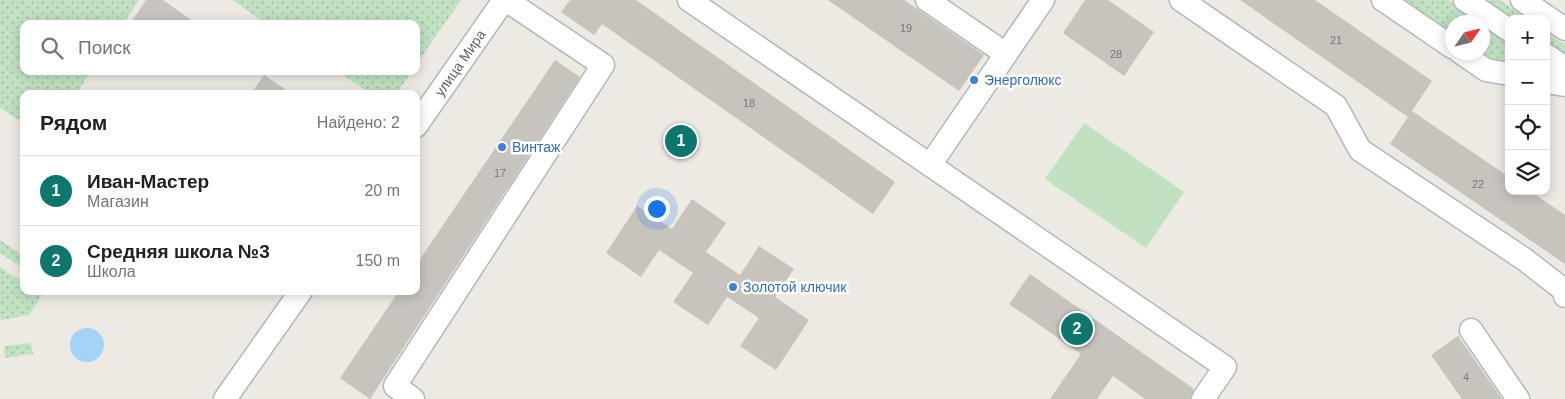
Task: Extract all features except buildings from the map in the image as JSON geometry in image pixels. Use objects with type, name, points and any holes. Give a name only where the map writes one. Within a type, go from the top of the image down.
[{"type":"street","name":"улица Мира","points":[[420,120],[505,0]]},
{"type":"street","points":[[413,399],[395,386],[603,65],[505,0]]},
{"type":"street","points":[[689,0],[1225,367],[1203,399]]},
{"type":"street","points":[[926,0],[1006,54]]},
{"type":"street","points":[[930,165],[1043,0]]},
{"type":"street","points":[[1181,0],[1336,106],[1360,150],[1524,259],[1565,292]]},
{"type":"street","points":[[1383,0],[1445,42]]},
{"type":"street","points":[[1465,0],[1505,27]]},
{"type":"street","points":[[1522,0],[1565,29]]},
{"type":"street","points":[[1550,58],[1565,68]]},
{"type":"street","points":[[1472,60],[1486,70],[1505,73]]},
{"type":"street","points":[[1550,83],[1565,85]]},
{"type":"street","points":[[225,399],[298,295]]},
{"type":"street","points":[[1470,330],[1518,399]]},
{"type":"green space","points":[[0,0],[139,0],[126,20],[20,20],[20,75],[88,75],[79,90],[20,90],[20,121],[0,108]]},
{"type":"green space","points":[[232,0],[461,0],[420,59],[420,20],[261,20]]},
{"type":"green space","points":[[1397,0],[1448,0],[1470,15],[1445,15],[1445,33]]},
{"type":"green space","points":[[1480,0],[1500,0],[1521,15],[1505,16]]},
{"type":"green space","points":[[1490,28],[1505,38],[1505,64],[1489,60]]},
{"type":"green space","points":[[1550,35],[1565,45],[1565,59],[1550,49]]},
{"type":"green space","points":[[343,75],[409,75],[399,90],[365,90]]},
{"type":"green space","points":[[1084,123],[1184,192],[1146,248],[1045,179]]},
{"type":"green space","points":[[0,240],[20,253],[20,266],[0,253]]},
{"type":"green space","points":[[0,267],[20,280],[20,295],[42,295],[29,315],[0,320]]},
{"type":"green space","points":[[31,343],[33,354],[5,358],[4,346]]},
{"type":"water","points":[[87,328],[99,333],[104,345],[99,357],[87,362],[75,357],[70,345],[75,333]]},
{"type":"place","name":"Энерголюкс","points":[[974,80]]},
{"type":"place","name":"Иван-Мастер","points":[[681,141]]},
{"type":"place","name":"Винтаж","points":[[502,147]]},
{"type":"place","name":"Золотой ключик","points":[[733,287]]},
{"type":"place","name":"Средняя школа №3","points":[[1077,329]]}]
